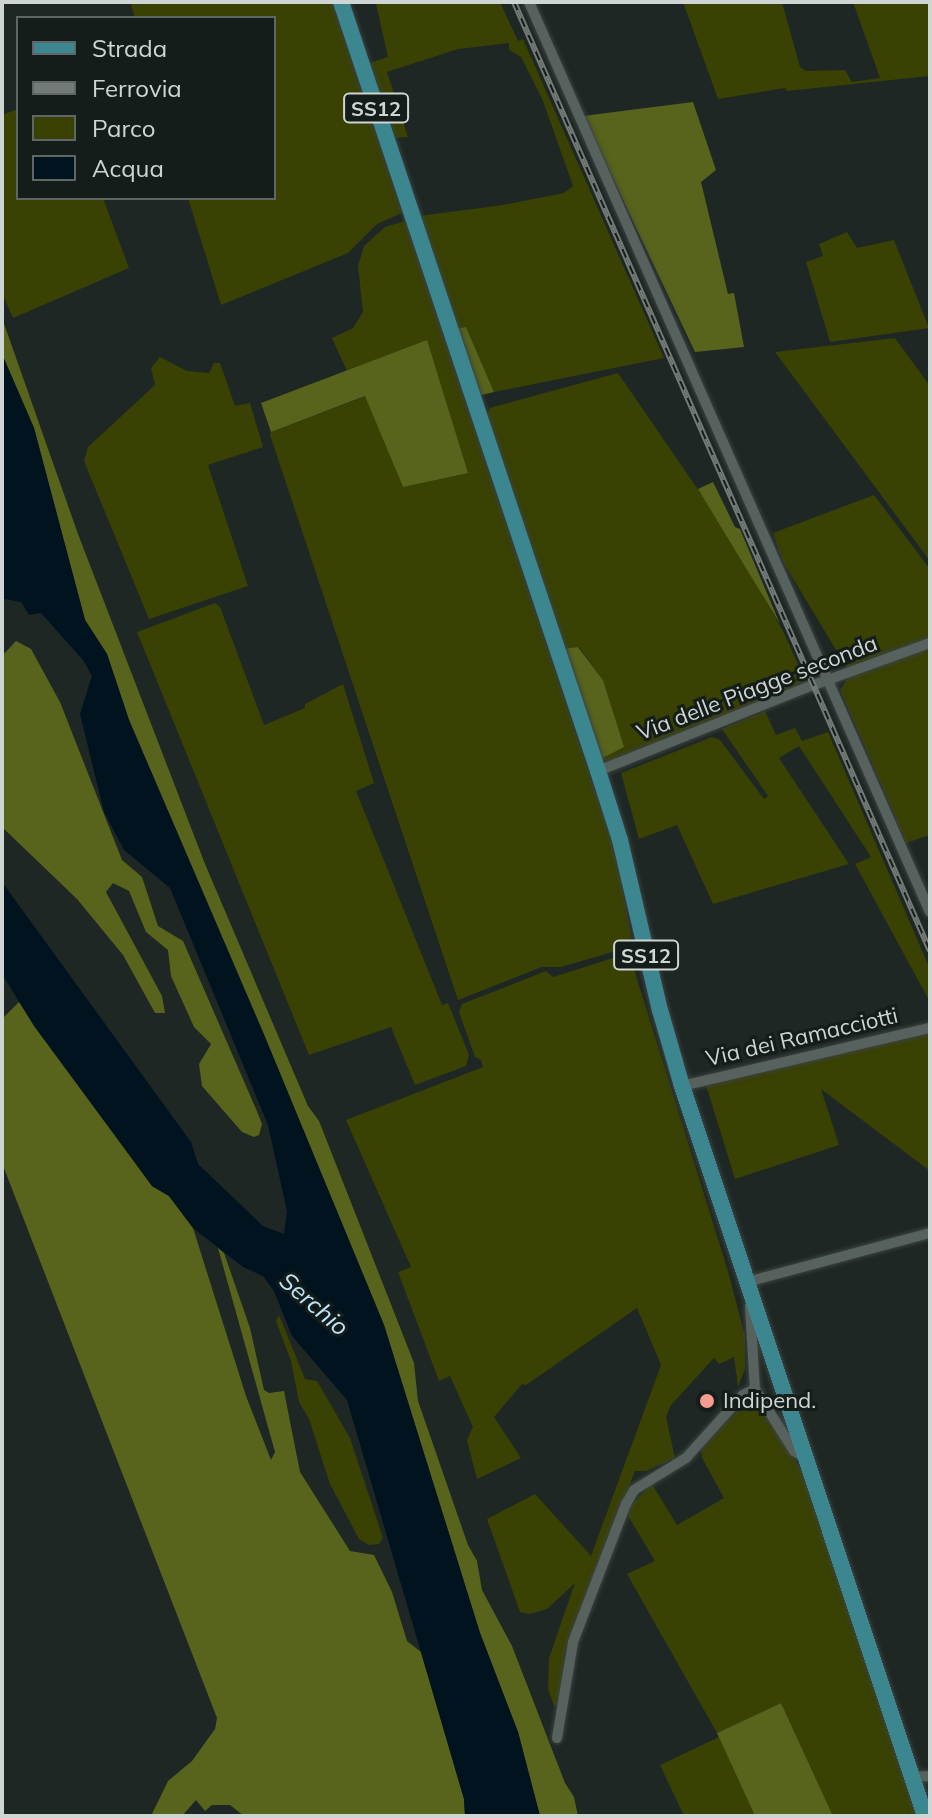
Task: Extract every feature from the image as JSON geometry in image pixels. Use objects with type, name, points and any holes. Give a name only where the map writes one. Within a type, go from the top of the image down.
[{"type":"main road","name":"SS12","points":[[341,2],[598,771],[620,840],[660,1010],[682,1086],[925,1816]]},
{"type":"street","points":[[529,2],[930,912]]},
{"type":"street","name":"Via delle Piagge seconda","points":[[598,771],[930,643]]},
{"type":"street","name":"Via dei Ramacciotti","points":[[682,1086],[930,1028]]},
{"type":"street","points":[[807,1459],[794,1451],[755,1389],[748,1287],[930,1233]]},
{"type":"street","points":[[557,1738],[573,1642],[626,1504],[634,1490],[686,1458],[743,1395],[755,1389]]},
{"type":"street","points":[[912,1777],[930,1776]]},
{"type":"green space","points":[[130,2],[332,2],[402,213],[377,224],[348,253],[221,305],[189,200],[276,200],[276,16],[134,16]]},
{"type":"green space","points":[[500,2],[518,41],[523,39],[664,358],[494,392],[466,327],[455,329],[419,216],[503,205],[564,193],[573,186],[543,101],[521,57],[509,50],[509,43],[458,49],[387,72],[408,137],[395,138],[370,63],[388,57],[376,4]]},
{"type":"green space","points":[[683,2],[782,2],[800,67],[806,71],[845,70],[852,82],[880,78],[853,2],[930,2],[930,76],[787,91],[785,88],[718,99]]},
{"type":"green space","points":[[693,102],[716,170],[701,182],[728,294],[734,293],[744,347],[695,352],[583,116]]},
{"type":"green space","points":[[16,110],[16,200],[104,200],[129,268],[13,318],[2,293],[2,115]]},
{"type":"green space","points":[[405,221],[616,854],[633,946],[561,967],[542,967],[458,1000],[270,435],[271,432],[366,396],[403,487],[427,341],[347,371],[332,338],[353,328],[363,312],[358,266],[364,246],[385,227]]},
{"type":"green space","points":[[847,232],[857,248],[894,240],[929,328],[830,342],[806,262],[823,256],[819,244]]},
{"type":"green space","points":[[2,318],[78,534],[205,864],[308,1106],[319,1121],[414,1363],[418,1401],[468,1545],[477,1561],[482,1590],[512,1646],[565,1783],[574,1797],[578,1816],[540,1816],[518,1732],[480,1633],[384,1325],[129,720],[107,654],[85,620],[34,428],[2,354]]},
{"type":"green space","points":[[466,327],[494,392],[477,396],[455,329]]},
{"type":"green space","points":[[895,338],[930,386],[930,561],[775,352]]},
{"type":"green space","points":[[427,340],[468,473],[403,487],[365,396],[271,432],[261,403]]},
{"type":"green space","points":[[160,357],[187,371],[209,373],[214,363],[220,363],[235,406],[250,403],[263,447],[208,465],[248,586],[149,619],[84,461],[88,447],[155,385],[151,368]]},
{"type":"green space","points":[[618,373],[723,526],[783,631],[807,684],[608,762],[601,759],[623,747],[603,680],[579,647],[562,649],[487,415],[490,408]]},
{"type":"green space","points":[[713,482],[735,527],[740,529],[780,624],[698,489]]},
{"type":"green space","points":[[874,495],[930,569],[930,637],[847,668],[783,562],[773,533]]},
{"type":"green space","points":[[215,603],[220,607],[264,725],[305,708],[305,704],[343,684],[374,783],[356,791],[442,1005],[448,1003],[469,1055],[466,1066],[415,1085],[391,1027],[309,1055],[137,632]]},
{"type":"green space","points":[[16,641],[31,649],[60,702],[122,860],[142,877],[158,926],[183,941],[262,1124],[259,1135],[254,1137],[242,1132],[202,1086],[199,1064],[211,1044],[194,1027],[171,976],[168,950],[146,932],[129,891],[113,883],[106,892],[162,996],[165,1013],[155,1013],[123,955],[77,899],[2,827],[2,656]]},
{"type":"green space","points":[[578,647],[603,680],[624,747],[601,759],[562,649]]},
{"type":"green space","points":[[930,648],[930,835],[906,843],[840,690],[847,679]]},
{"type":"green space","points":[[765,711],[776,735],[795,728],[802,741],[828,732],[930,969],[930,1002],[855,864],[871,857],[799,746],[779,758],[849,864],[713,904],[677,825],[639,839],[621,773],[712,737],[720,740],[764,799],[768,796],[722,729]]},
{"type":"green space","points":[[629,953],[728,1271],[745,1336],[745,1369],[738,1387],[734,1357],[719,1364],[714,1358],[671,1405],[666,1417],[675,1458],[646,1471],[635,1471],[565,1651],[560,1704],[554,1706],[548,1689],[549,1658],[575,1583],[547,1609],[530,1614],[520,1612],[487,1519],[535,1494],[591,1556],[661,1365],[637,1308],[526,1385],[522,1384],[494,1417],[521,1458],[477,1479],[467,1440],[473,1427],[450,1376],[439,1381],[398,1272],[411,1267],[346,1120],[483,1067],[481,1060],[475,1057],[459,1012],[462,1004],[546,971],[553,977]]},
{"type":"green space","points":[[19,1002],[152,1186],[169,1196],[193,1228],[246,1396],[271,1460],[275,1452],[218,1248],[224,1253],[250,1328],[264,1390],[269,1393],[284,1391],[300,1472],[350,1551],[374,1555],[392,1592],[407,1641],[421,1652],[464,1799],[465,1816],[244,1816],[230,1805],[212,1805],[205,1811],[196,1800],[182,1816],[151,1816],[168,1781],[192,1761],[215,1729],[217,1718],[2,1163],[2,1019]]},
{"type":"green space","points":[[930,1030],[930,1171],[821,1089],[839,1145],[735,1179],[706,1085]]},
{"type":"green space","points":[[279,1315],[305,1379],[317,1381],[350,1438],[383,1538],[379,1544],[369,1545],[359,1539],[330,1484],[309,1419],[299,1402],[291,1361],[276,1321]]},
{"type":"green space","points":[[747,1405],[758,1406],[765,1412],[803,1473],[917,1816],[833,1816],[781,1703],[717,1733],[627,1574],[655,1561],[627,1514],[632,1504],[652,1484],[677,1525],[724,1498],[702,1458],[701,1449],[738,1409]]},
{"type":"green space","points":[[781,1703],[833,1816],[755,1816],[717,1733]]},
{"type":"green space","points":[[719,1737],[755,1816],[684,1816],[660,1765]]},
{"type":"water","name":"Serchio","points":[[2,354],[34,428],[85,620],[107,654],[129,720],[384,1325],[480,1633],[518,1732],[540,1816],[465,1816],[464,1799],[347,1400],[292,1336],[274,1291],[263,1276],[243,1267],[193,1228],[169,1196],[152,1186],[34,1026],[2,974],[2,882],[191,1142],[198,1164],[263,1226],[284,1234],[287,1211],[268,1125],[170,888],[124,850],[104,812],[80,714],[92,676],[83,660],[41,613],[29,615],[21,602],[5,599],[2,602]]},
{"type":"railway","points":[[514,2],[930,951]]},
{"type":"place","name":"Indipend.","points":[[707,1401]]}]
